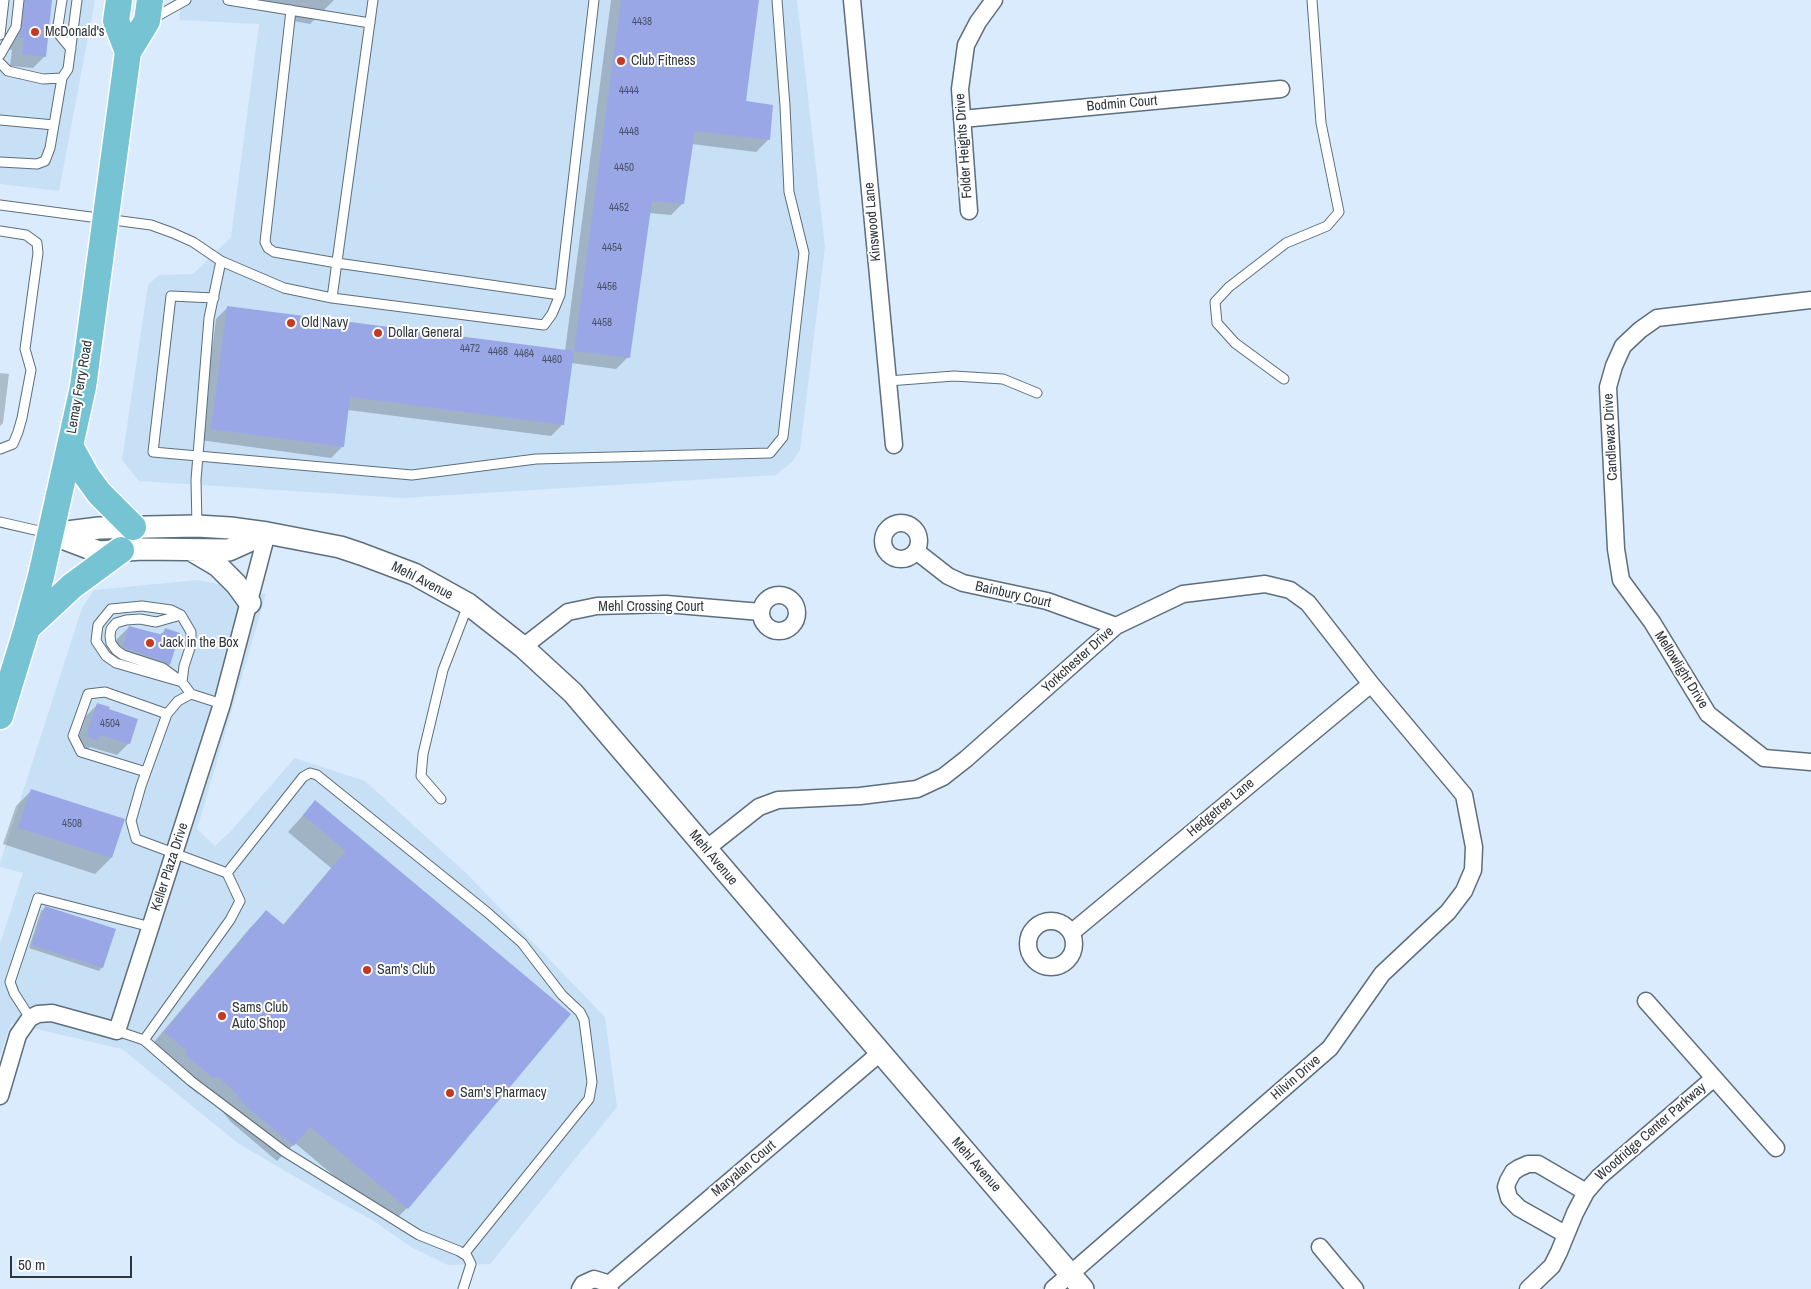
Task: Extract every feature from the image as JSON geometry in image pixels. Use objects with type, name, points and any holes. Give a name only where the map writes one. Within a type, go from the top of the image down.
[{"type":"main road","name":"Lemay Ferry Road","points":[[119,0],[116,21],[128,52]]},
{"type":"main road","name":"Lemay Ferry Road","points":[[0,716],[27,628],[51,534],[83,387],[128,52],[149,11]]},
{"type":"main road","points":[[70,446],[86,475],[99,493],[133,527]]},
{"type":"main road","points":[[27,628],[72,586],[121,550]]},
{"type":"street","name":"Kinswood Lane","points":[[852,0],[894,445]]},
{"type":"street","name":"Folder Heights Drive","points":[[969,211],[960,89],[966,45],[978,22],[994,0]]},
{"type":"street","name":"Bodmin Court","points":[[962,119],[1281,90]]},
{"type":"street","name":"Candlewax Drive","points":[[1621,580],[1616,549],[1608,387],[1614,366],[1623,346],[1640,330],[1657,318],[1811,300]]},
{"type":"street","name":"Mehl Avenue","points":[[51,534],[99,528],[197,526],[267,533],[361,554],[414,574],[468,604],[523,647],[573,693],[1076,1281]]},
{"type":"street","points":[[51,534],[99,552],[121,550],[229,550],[267,533]]},
{"type":"street","name":"Keller Plaza Drive","points":[[117,1031],[222,704],[267,533]]},
{"type":"street","points":[[191,550],[218,566],[236,584],[250,603]]},
{"type":"street","name":"Bainbury Court","points":[[916,551],[948,576],[963,583],[1047,601],[1116,626]]},
{"type":"street","name":"Mellowlight Drive","points":[[1621,580],[1652,622],[1708,714],[1764,758],[1811,762]]},
{"type":"street","name":"Yorkchester Drive","points":[[706,849],[759,807],[778,800],[860,796],[917,789],[943,777],[966,759],[1116,626],[1183,594],[1266,584],[1290,590],[1308,603],[1370,684],[1464,795],[1474,847]]},
{"type":"street","name":"Mehl Crossing Court","points":[[523,647],[568,612],[597,606],[666,604],[761,612]]},
{"type":"street","name":"Hedgetree Lane","points":[[1070,933],[1370,684]]},
{"type":"street","name":"Hilvin Drive","points":[[1053,1289],[1076,1281],[1330,1048],[1382,974],[1448,912],[1464,891],[1473,870],[1474,847]]},
{"type":"street","points":[[1646,1001],[1776,1148]]},
{"type":"street","points":[[0,1096],[18,1035],[30,1018],[38,1014],[52,1013],[117,1031]]},
{"type":"street","name":"Maryalan Court","points":[[609,1287],[880,1053]]},
{"type":"street","name":"Woodridge Center Parkway","points":[[1528,1289],[1552,1266],[1586,1192],[1611,1164],[1714,1078]]},
{"type":"street","points":[[1566,1234],[1520,1208],[1509,1198],[1506,1187],[1508,1181],[1513,1172],[1519,1168],[1528,1164],[1538,1164],[1586,1192]]},
{"type":"street","points":[[1320,1248],[1355,1289]]},
{"type":"street","points":[[580,1289],[583,1284],[594,1279],[604,1282],[609,1287]]},
{"type":"lane","points":[[0,35],[4,0]]},
{"type":"lane","points":[[0,55],[16,27],[19,0]]},
{"type":"lane","points":[[62,0],[57,32],[71,49]]},
{"type":"lane","points":[[0,162],[37,164],[46,161],[62,78],[68,69],[77,0]]},
{"type":"lane","points":[[149,11],[186,0]]},
{"type":"lane","points":[[228,0],[370,23]]},
{"type":"lane","points":[[332,298],[373,0]]},
{"type":"lane","points":[[0,205],[151,225],[193,242],[221,261],[284,288],[332,298],[544,325],[552,314],[560,295],[594,0]]},
{"type":"lane","points":[[214,298],[171,296],[153,452],[412,475],[536,459],[770,453],[783,437],[804,253],[789,192],[777,0]]},
{"type":"lane","points":[[1284,379],[1235,343],[1217,323],[1215,302],[1229,287],[1286,242],[1328,226],[1339,212],[1321,123],[1312,0]]},
{"type":"lane","points":[[291,10],[265,242],[268,248],[274,252],[337,263],[560,295]]},
{"type":"lane","points":[[0,64],[8,71],[43,79],[62,78]]},
{"type":"lane","points":[[0,120],[54,125]]},
{"type":"lane","points":[[0,231],[26,235],[37,243],[38,254],[25,350],[31,370],[22,418],[13,444],[0,449]]},
{"type":"lane","points":[[197,526],[196,480],[209,318],[221,261]]},
{"type":"lane","points":[[888,381],[954,376],[1003,380],[1037,393]]},
{"type":"lane","points":[[0,522],[51,534]]},
{"type":"lane","points":[[440,799],[421,776],[423,754],[443,670],[468,604]]},
{"type":"lane","points":[[142,606],[171,610],[181,615],[191,632],[191,645],[184,666],[182,682],[116,663],[106,656],[96,641],[98,625],[111,609],[142,606]]},
{"type":"lane","points":[[181,615],[156,622],[140,618],[116,623],[111,629],[111,643],[123,655],[164,668],[182,682],[191,694],[222,704]]},
{"type":"lane","points":[[146,772],[81,752],[73,736],[88,694],[105,692],[166,714]]},
{"type":"lane","points":[[144,1040],[230,920],[240,900],[227,873],[136,840],[131,821],[166,714],[178,701],[191,694]]},
{"type":"lane","points":[[227,873],[302,777],[310,773],[317,775],[488,913],[522,943],[562,995],[580,1012],[584,1020],[592,1082],[589,1099],[464,1254]]},
{"type":"lane","points":[[30,1018],[14,993],[10,982],[38,898],[151,927]]},
{"type":"lane","points":[[117,1031],[144,1040],[191,1081],[285,1152],[419,1235],[467,1256],[471,1264],[463,1289]]},
{"type":"shaded area","points":[[0,0],[95,0],[59,191],[0,184]]},
{"type":"shaded area","points":[[182,0],[797,0],[825,247],[800,450],[792,462],[776,475],[402,498],[139,481],[122,460],[148,285],[159,275],[193,274],[231,237],[259,24],[179,20]]},
{"type":"shaded area","points":[[198,580],[266,594],[197,829],[215,846],[231,831],[295,758],[365,781],[467,874],[605,1017],[617,1107],[490,1264],[448,1265],[411,1247],[374,1221],[239,1144],[122,1049],[11,1023],[0,1056],[0,944],[23,873],[0,867],[0,863],[82,608],[94,590]]},
{"type":"building","name":"McDonald's","points":[[25,0],[52,0],[46,57],[22,54],[24,38],[19,38]]},
{"type":"building","points":[[621,0],[759,0],[746,101],[773,105],[770,140],[695,131],[684,204],[652,201],[630,358],[574,351]]},
{"type":"building","points":[[227,306],[574,351],[564,425],[350,397],[344,447],[211,429]]},
{"type":"building","name":"Jack in the Box","points":[[129,626],[163,635],[165,628],[180,633],[170,665],[122,647]]},
{"type":"building","points":[[97,703],[138,719],[130,744],[100,735],[98,741],[86,736]]},
{"type":"building","points":[[31,789],[125,819],[112,858],[18,828]]},
{"type":"building","name":"Sam's Club","points":[[315,800],[571,1014],[408,1209],[310,1127],[294,1146],[247,1107],[233,1090],[217,1076],[214,1079],[185,1054],[187,1051],[164,1032],[266,910],[284,925],[346,851],[303,815]]},
{"type":"building","points":[[45,906],[116,929],[103,968],[32,945]]},
{"type":"place","name":"McDonald's","points":[[35,32]]},
{"type":"place","name":"Club Fitness","points":[[621,61]]},
{"type":"place","name":"Old Navy","points":[[291,323]]},
{"type":"place","name":"Dollar General","points":[[378,333]]},
{"type":"place","name":"Jack in the Box","points":[[150,643]]},
{"type":"place","name":"Sam's Club","points":[[367,970]]},
{"type":"place","name":"Sams Club Auto Shop","points":[[222,1016]]},
{"type":"place","name":"Sam's Pharmacy","points":[[450,1093]]}]
